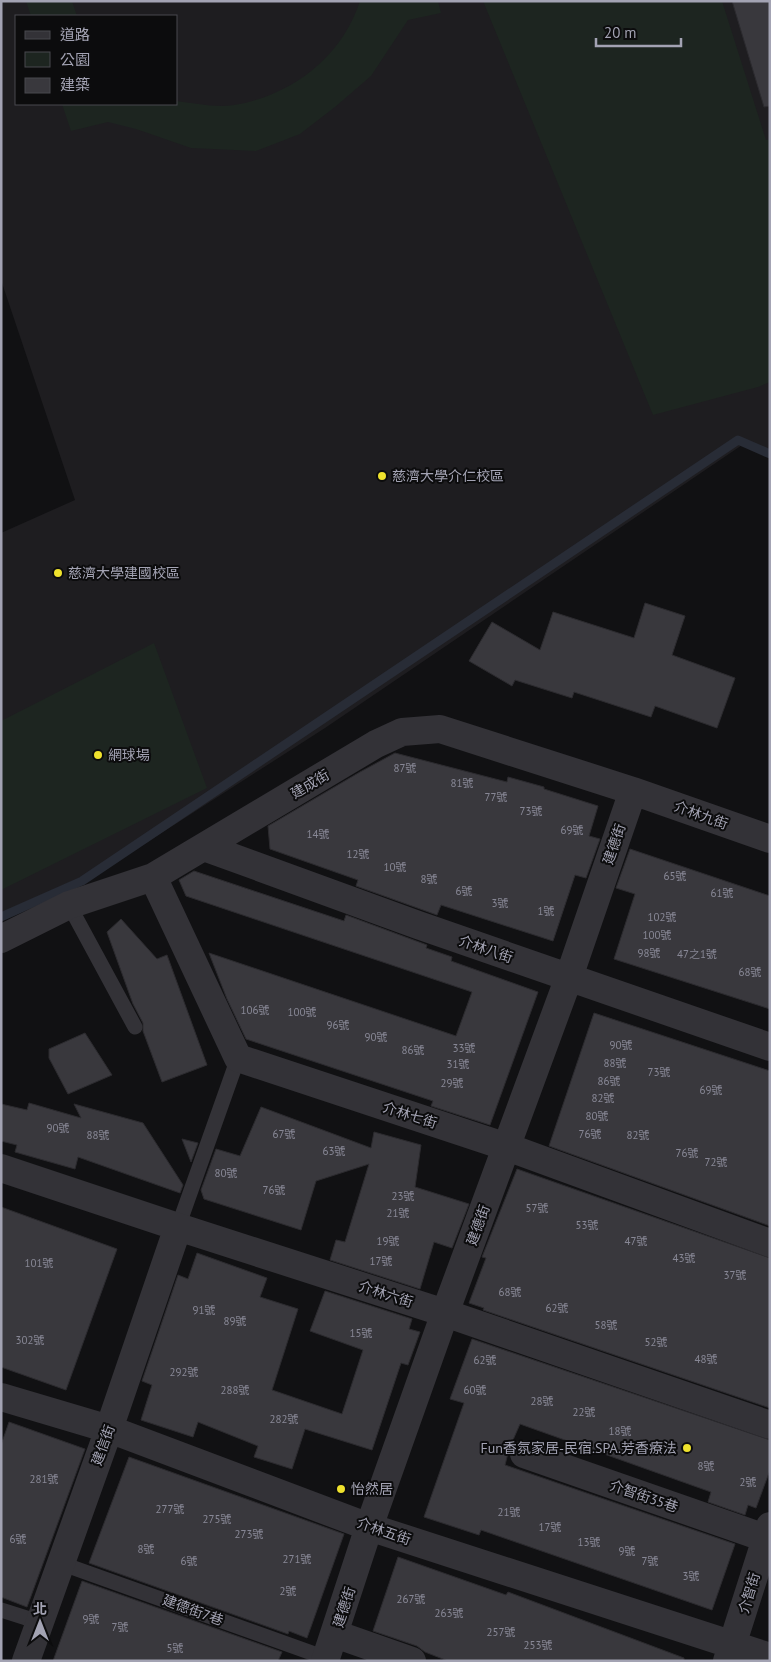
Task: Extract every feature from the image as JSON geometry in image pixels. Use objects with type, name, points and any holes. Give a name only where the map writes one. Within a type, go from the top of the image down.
[{"type":"street","name":"建成街","points":[[1,939],[69,904],[152,877],[376,744],[402,732],[440,729],[633,791]]},
{"type":"street","name":"介林九街","points":[[633,791],[770,839]]},
{"type":"street","name":"建德街","points":[[329,1651],[369,1527],[568,978],[633,791]]},
{"type":"street","name":"介林八街","points":[[204,847],[568,978],[770,1048]]},
{"type":"street","points":[[152,877],[238,1058]]},
{"type":"street","name":"介林七街","points":[[238,1058],[507,1147],[770,1243]]},
{"type":"street","name":"介林六街","points":[[1,1168],[445,1313],[770,1425]]},
{"type":"street","name":"建信街","points":[[26,1661],[109,1429],[178,1227]]},
{"type":"street","name":"介林五街","points":[[1,1397],[109,1429],[369,1527],[730,1653],[770,1657]]},
{"type":"street","name":"介智街35巷","points":[[524,1454],[767,1532]]},
{"type":"street","name":"介智街","points":[[730,1653],[767,1532]]},
{"type":"street","points":[[329,1651],[412,1661]]},
{"type":"lane","points":[[69,904],[135,1027]]},
{"type":"lane","points":[[178,1227],[238,1058]]},
{"type":"lane","name":"建德街7巷","points":[[60,1563],[329,1651]]},
{"type":"lane","points":[[1,1610],[39,1622]]},
{"type":"shaded area","name":"慈濟大學介仁校區","points":[[1,1],[770,1],[770,451],[748,441],[325,728],[121,859],[1,913],[1,533],[75,500],[1,280]]},
{"type":"green space","points":[[26,1],[72,1],[77,15],[31,15]]},
{"type":"green space","points":[[360,1],[438,1],[441,13],[408,20],[371,76],[300,134],[256,151],[191,148],[136,129],[108,122],[71,131],[62,105],[178,105],[178,101],[227,106],[255,100],[275,93],[312,71],[341,40],[352,21]]},
{"type":"green space","points":[[483,1],[722,1],[766,140],[770,139],[770,382],[758,387],[653,415]]},
{"type":"green space","name":"網球場","points":[[154,643],[207,788],[1,890],[1,721]]},
{"type":"building","points":[[732,1],[770,1],[770,106],[764,107]]},
{"type":"building","points":[[645,603],[685,616],[672,655],[735,678],[717,728],[655,706],[651,717],[574,692],[572,698],[515,680],[512,686],[469,661],[492,622],[540,650],[553,612],[634,638]]},
{"type":"building","points":[[395,753],[507,782],[508,777],[544,787],[544,789],[598,806],[589,836],[600,839],[586,878],[575,875],[553,941],[441,905],[437,915],[356,886],[358,880],[270,849],[268,826]]},
{"type":"building","points":[[630,849],[770,896],[770,1009],[614,959],[635,894],[616,888]]},
{"type":"building","points":[[194,871],[344,921],[346,915],[427,945],[426,948],[452,957],[451,961],[538,992],[490,1125],[431,1106],[433,1101],[246,1039],[227,999],[209,953],[456,1036],[472,992],[186,896],[179,880]]},
{"type":"building","points":[[121,919],[157,959],[167,955],[207,1065],[162,1082],[143,1031],[143,1023],[133,1004],[107,932]]},
{"type":"building","points":[[594,1013],[770,1071],[770,1226],[549,1146]]},
{"type":"building","points":[[85,1033],[112,1075],[68,1094],[49,1058],[49,1049]]},
{"type":"building","points":[[29,1103],[81,1118],[74,1104],[143,1123],[183,1185],[180,1193],[78,1157],[75,1169],[15,1152],[17,1145],[1,1141],[1,1104],[27,1110]]},
{"type":"building","points":[[261,1107],[371,1148],[374,1132],[421,1145],[415,1187],[469,1204],[452,1248],[434,1242],[420,1289],[330,1260],[336,1240],[345,1242],[369,1164],[316,1181],[301,1230],[204,1199],[201,1190],[216,1149],[240,1156]]},
{"type":"building","points":[[182,1139],[198,1143],[191,1162]]},
{"type":"building","points":[[517,1169],[770,1258],[770,1408],[483,1310],[484,1308],[469,1303],[486,1258],[482,1257]]},
{"type":"building","points":[[1,1207],[117,1249],[66,1390],[1,1367]]},
{"type":"building","points":[[197,1253],[267,1278],[260,1297],[298,1309],[272,1390],[342,1414],[363,1350],[310,1331],[325,1291],[412,1319],[409,1329],[420,1332],[408,1365],[401,1363],[372,1450],[305,1429],[292,1469],[254,1457],[258,1446],[198,1422],[193,1437],[141,1420],[152,1385],[142,1381],[178,1275],[188,1279]]},
{"type":"building","points":[[472,1339],[770,1440],[770,1470],[756,1508],[748,1505],[745,1515],[708,1502],[711,1492],[520,1424],[509,1449],[505,1465],[735,1544],[712,1610],[481,1530],[479,1535],[424,1517],[464,1403],[450,1399]]},
{"type":"building","points":[[9,1422],[85,1449],[27,1607],[1,1597],[1,1445]]},
{"type":"building","points":[[129,1457],[344,1534],[307,1638],[289,1631],[288,1634],[89,1563]]},
{"type":"building","points":[[398,1557],[506,1595],[508,1592],[684,1658],[684,1661],[448,1661],[425,1652],[417,1646],[373,1631]]},
{"type":"building","points":[[82,1581],[282,1652],[278,1661],[53,1661]]},
{"type":"waterway","points":[[1,917],[82,881],[738,440],[770,454]]},
{"type":"place","name":"慈濟大學介仁校區","points":[[382,476]]},
{"type":"place","name":"慈濟大學建國校區","points":[[58,573]]},
{"type":"place","name":"網球場","points":[[98,755]]},
{"type":"place","name":"Fun香氛家居-民宿.SPA.芳香療法","points":[[687,1448]]},
{"type":"place","name":"怡然居","points":[[341,1489]]}]
